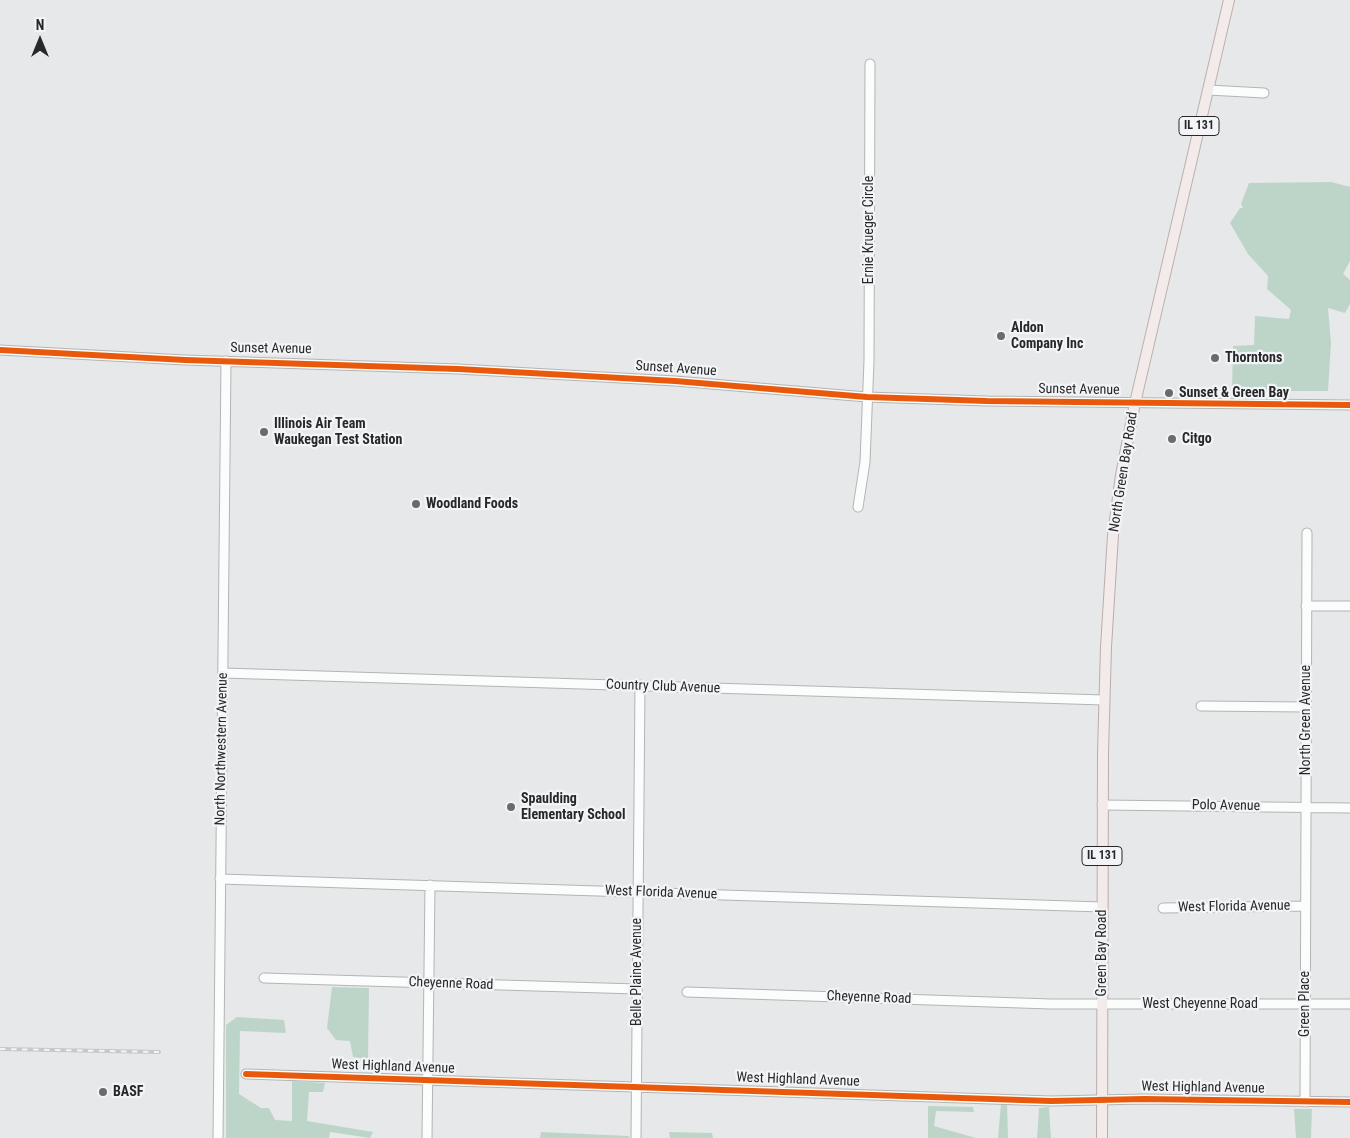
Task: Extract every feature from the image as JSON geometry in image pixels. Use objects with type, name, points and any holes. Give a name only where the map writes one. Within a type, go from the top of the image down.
[{"type":"main road","name":"North Green Bay Road","points":[[1102,805],[1104,700],[1113,535],[1121,475],[1135,402],[1229,0]]},
{"type":"main road","name":"Green Bay Road","points":[[1101,1101],[1102,805]]},
{"type":"main road","name":"IL 131","points":[[1101,1101],[1102,1138]]},
{"type":"street","name":"Ernie Krueger Circle","points":[[858,507],[865,462],[867,397],[870,64]]},
{"type":"street","points":[[1208,90],[1264,93]]},
{"type":"street","name":"Sunset Avenue","points":[[0,350],[128,358],[356,364],[674,381],[867,397],[987,401],[1350,405]]},
{"type":"street","name":"North Northwestern Avenue","points":[[218,1138],[226,361]]},
{"type":"street","name":"North Green Avenue","points":[[1305,906],[1307,533]]},
{"type":"street","points":[[1306,606],[1350,606]]},
{"type":"street","name":"Country Club Avenue","points":[[223,673],[1104,700]]},
{"type":"street","name":"Belle Plaine Avenue","points":[[636,1138],[640,685]]},
{"type":"street","points":[[1201,706],[1306,707]]},
{"type":"street","name":"Polo Avenue","points":[[1102,805],[1350,808]]},
{"type":"street","name":"West Florida Avenue","points":[[220,879],[1102,907]]},
{"type":"street","points":[[427,1138],[430,885]]},
{"type":"street","name":"West Florida Avenue","points":[[1163,908],[1305,906]]},
{"type":"street","name":"Green Place","points":[[1304,1102],[1305,906]]},
{"type":"street","name":"Cheyenne Road","points":[[264,978],[637,990]]},
{"type":"street","name":"Cheyenne Road","points":[[687,992],[1050,1004]]},
{"type":"street","name":"West Cheyenne Road","points":[[1050,1004],[1350,1004]]},
{"type":"street","name":"West Highland Avenue","points":[[246,1074],[1101,1101],[1144,1099],[1350,1102]]},
{"type":"green space","points":[[1331,182],[1350,187],[1350,261],[1343,274],[1350,280],[1350,304],[1345,313],[1328,308],[1331,343],[1328,391],[1232,391],[1233,346],[1254,345],[1255,316],[1289,319],[1291,310],[1267,289],[1268,276],[1248,254],[1230,223],[1240,208],[1243,208],[1241,204],[1249,183]]},
{"type":"green space","points":[[332,987],[369,988],[368,1059],[353,1057],[350,1041],[336,1040],[327,1028]]},
{"type":"green space","points":[[237,1017],[284,1020],[286,1033],[240,1031],[239,1094],[261,1108],[269,1108],[275,1120],[292,1121],[292,1081],[325,1083],[323,1092],[309,1092],[307,1121],[373,1132],[370,1138],[330,1132],[329,1138],[226,1138],[226,1025]]},
{"type":"green space","points":[[1007,1103],[1008,1138],[998,1138],[1001,1104]]},
{"type":"green space","points":[[928,1106],[973,1107],[974,1112],[936,1111],[934,1126],[976,1138],[928,1138]]},
{"type":"green space","points":[[1049,1107],[1051,1138],[1037,1138],[1039,1108]]},
{"type":"green space","points":[[1294,1109],[1312,1109],[1311,1138],[1296,1138]]},
{"type":"green space","points":[[541,1132],[629,1136],[629,1138],[540,1138]]},
{"type":"green space","points":[[669,1132],[712,1133],[713,1138],[670,1138]]},
{"type":"railway","points":[[0,1049],[159,1052]]},
{"type":"cycle path","points":[[0,350],[185,360],[458,369],[675,381],[867,397],[987,401],[1350,405]]},
{"type":"cycle path","points":[[246,1074],[1051,1101],[1144,1099],[1350,1102]]},
{"type":"place","name":"Aldon Company Inc","points":[[1001,336]]},
{"type":"place","name":"Thorntons","points":[[1215,358]]},
{"type":"place","name":"Sunset & Green Bay","points":[[1169,393]]},
{"type":"place","name":"Illinois Air Team Waukegan Test Station","points":[[264,432]]},
{"type":"place","name":"Citgo","points":[[1172,439]]},
{"type":"place","name":"Woodland Foods","points":[[416,504]]},
{"type":"place","name":"Spaulding Elementary School","points":[[511,807]]},
{"type":"place","name":"BASF","points":[[103,1092]]}]
